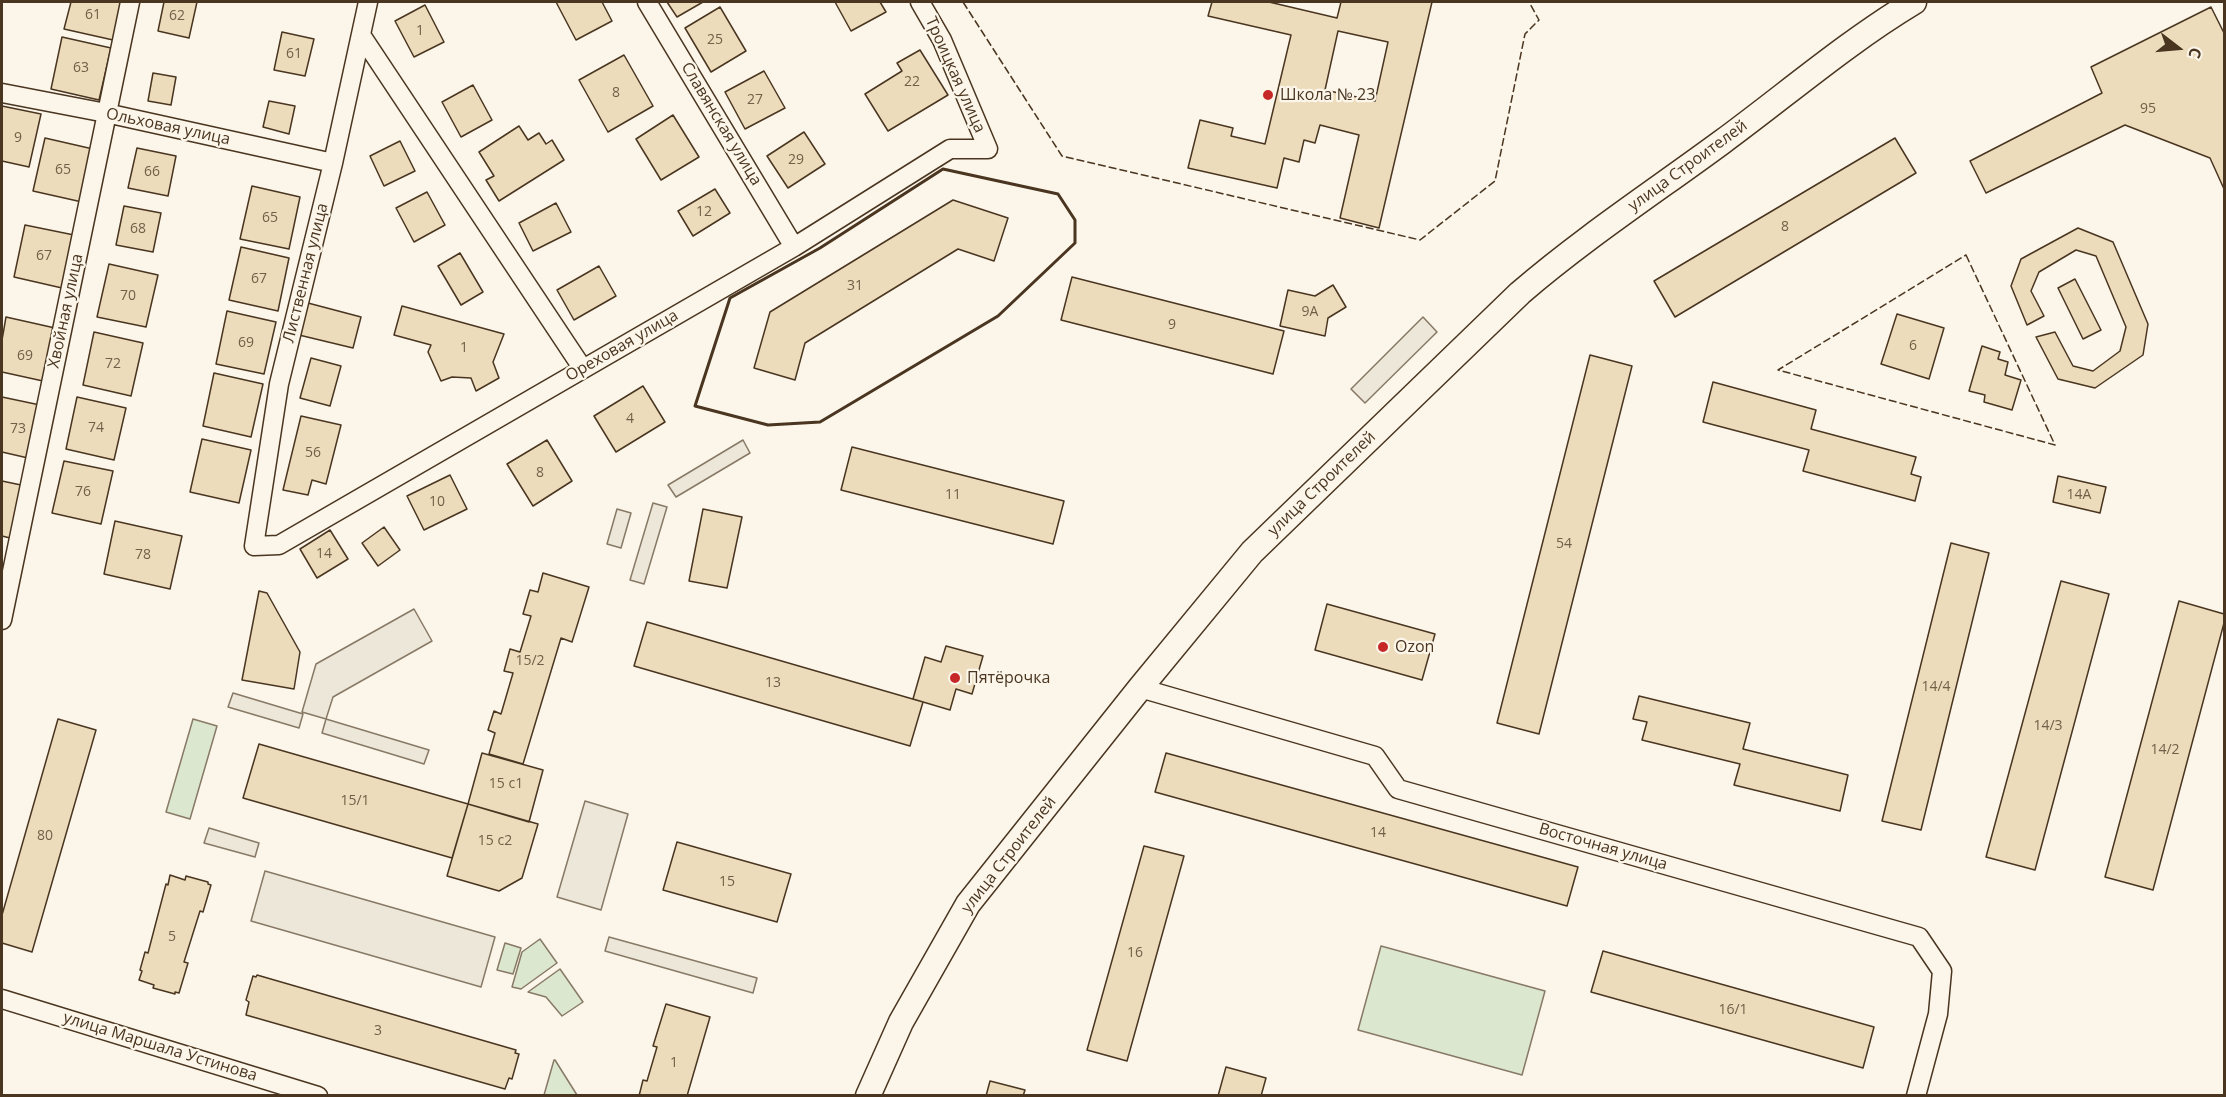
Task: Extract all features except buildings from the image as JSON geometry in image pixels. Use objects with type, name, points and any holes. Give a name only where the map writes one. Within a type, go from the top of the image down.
[{"type":"main road","name":"улица Строителей","points":[[868,1095],[901,1022],[968,904],[1251,552],[1520,293],[1560,259],[1720,143],[1872,27],[1914,2]]},
{"type":"street","name":"Хвойная улица","points":[[2,620],[130,2]]},
{"type":"street","name":"Лиственная улица","points":[[254,546],[279,384],[333,163],[368,2]]},
{"type":"street","name":"Славянская улица","points":[[647,2],[794,247]]},
{"type":"street","name":"Троицкая улица","points":[[920,2],[942,40],[988,149]]},
{"type":"street","points":[[361,35],[583,369]]},
{"type":"street","name":"Ольховая улица","points":[[2,93],[106,113],[333,163]]},
{"type":"street","name":"Ореховая улица","points":[[254,546],[279,544],[794,247],[950,149],[988,149]]},
{"type":"street","name":"Восточная улица","points":[[1140,688],[1375,756],[1398,789],[1919,937],[1942,971],[1938,1014],[1916,1095]]},
{"type":"street","name":"улица Маршала Устинова","points":[[2,999],[318,1095]]},
{"type":"green space","points":[[193,719],[217,726],[190,819],[166,812]]},
{"type":"green space","points":[[540,939],[557,963],[521,989],[512,987],[522,952]]},
{"type":"green space","points":[[505,943],[521,948],[513,974],[497,970]]},
{"type":"green space","points":[[1381,946],[1545,991],[1522,1075],[1358,1030]]},
{"type":"green space","points":[[560,969],[583,1002],[562,1016],[546,997],[528,992]]},
{"type":"green space","points":[[555,1060],[577,1095],[544,1095]]},
{"type":"shaded area","points":[[1423,317],[1437,332],[1365,403],[1351,389]]},
{"type":"shaded area","points":[[743,440],[750,453],[676,497],[668,485]]},
{"type":"shaded area","points":[[653,503],[667,507],[644,584],[630,580]]},
{"type":"shaded area","points":[[617,509],[631,513],[621,548],[607,544]]},
{"type":"shaded area","points":[[414,609],[432,641],[333,697],[326,719],[302,712],[316,664]]},
{"type":"shaded area","points":[[233,693],[303,714],[299,728],[228,707]]},
{"type":"shaded area","points":[[326,719],[429,750],[424,764],[322,733]]},
{"type":"shaded area","points":[[585,801],[628,814],[601,910],[557,897]]},
{"type":"shaded area","points":[[209,828],[259,843],[255,857],[204,843]]},
{"type":"shaded area","points":[[265,871],[495,937],[481,987],[251,921]]},
{"type":"shaded area","points":[[609,937],[757,978],[753,993],[605,951]]},
{"type":"fence","points":[[963,2],[1062,156],[1420,240],[1495,181],[1525,34],[1539,20],[1529,2]]},
{"type":"fence","points":[[1966,255],[2055,445],[1778,370],[1966,255]]},
{"type":"wall","points":[[943,169],[1058,194],[1075,220],[1075,243],[998,316],[820,422],[768,425],[695,406],[730,298],[820,248],[943,169]]},
{"type":"place","name":"Школа № 23","points":[[1268,95]]},
{"type":"place","name":"Ozon","points":[[1383,647]]},
{"type":"place","name":"Пятёрочка","points":[[955,678]]}]
